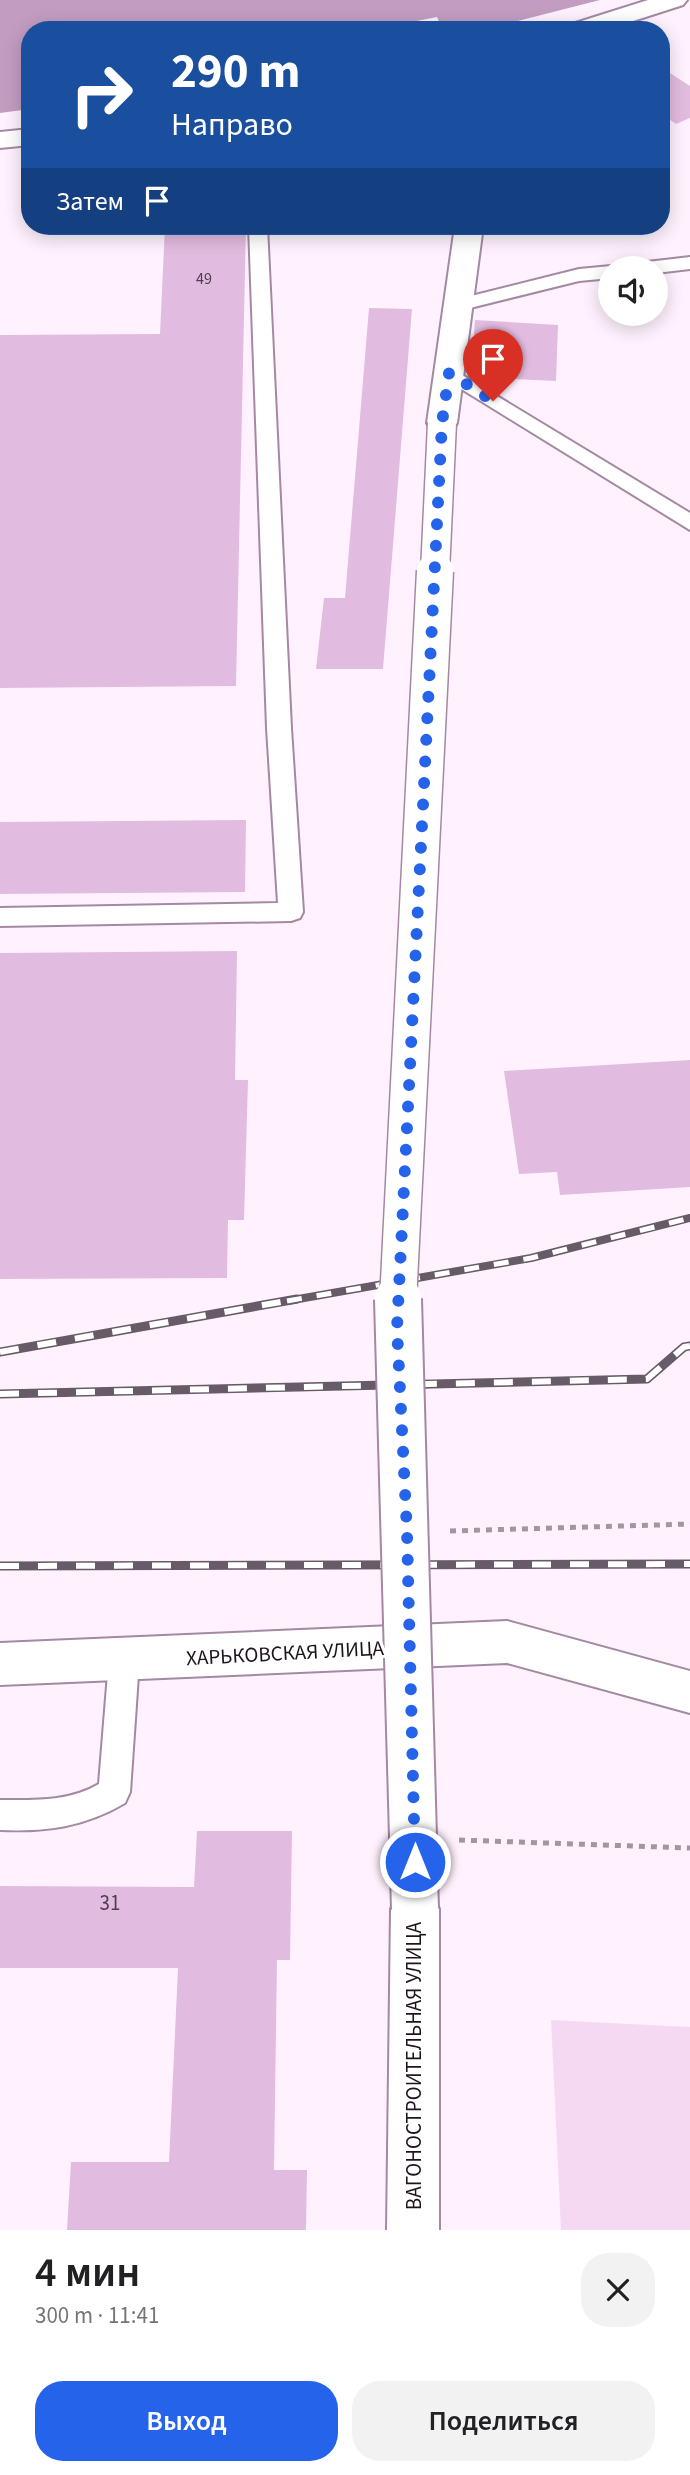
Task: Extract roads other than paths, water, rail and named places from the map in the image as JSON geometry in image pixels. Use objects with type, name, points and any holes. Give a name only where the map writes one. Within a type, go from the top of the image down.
[{"type":"main road","points":[[607,21],[674,0]]},
{"type":"main road","points":[[0,140],[21,138]]},
{"type":"main road","name":"ВАГОНОСТРОИТЕЛЬНАЯ УЛИЦА","points":[[413,2230],[416,1839],[407,1532],[397,1328],[442,423],[468,235]]},
{"type":"main road","name":"ХАРЬКОВСКАЯ УЛИЦА","points":[[0,1664],[124,1661],[507,1642],[690,1692]]},
{"type":"lane","points":[[0,917],[291,912],[279,728],[258,235]]},
{"type":"lane","points":[[668,266],[690,263]]},
{"type":"lane","points":[[458,305],[579,275],[598,273]]},
{"type":"lane","points":[[449,373],[690,523]]},
{"type":"lane","points":[[0,1815],[60,1816],[90,1808],[114,1793],[124,1661]]},
{"type":"railway","points":[[287,1301],[531,1258],[690,1218]]},
{"type":"railway","points":[[0,1352],[297,1299]]},
{"type":"railway","points":[[0,1394],[647,1379],[684,1347],[690,1346]]},
{"type":"railway","points":[[0,1566],[690,1564]]}]
